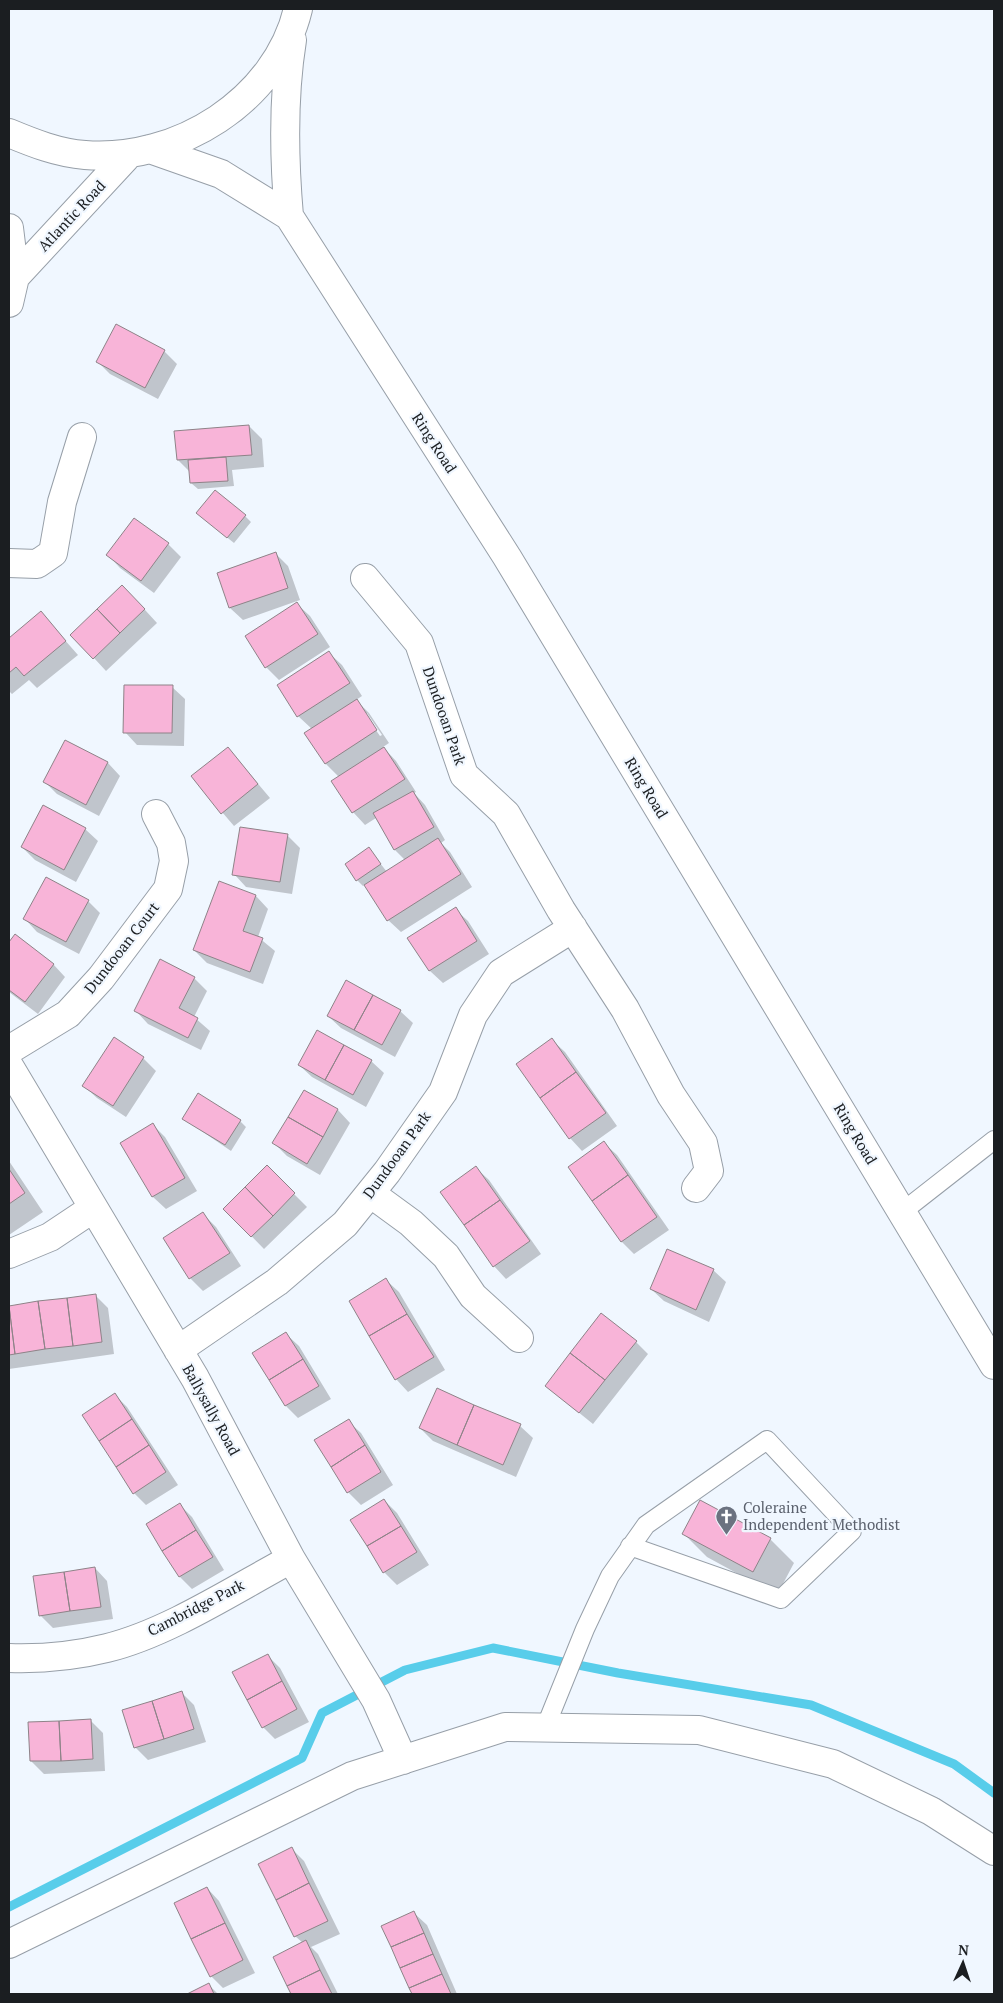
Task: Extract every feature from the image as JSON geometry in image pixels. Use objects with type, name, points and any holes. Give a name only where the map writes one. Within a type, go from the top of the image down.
[{"type":"street","points":[[9,132],[40,146],[84,155],[140,152],[173,144],[213,124],[248,95],[276,60],[297,14]]},
{"type":"street","name":"Ring Road","points":[[289,216],[286,176],[288,65],[297,14]]},
{"type":"street","name":"Ring Road","points":[[140,152],[221,174],[289,216],[507,557],[994,1365]]},
{"type":"street","name":"Atlantic Road","points":[[12,290],[140,152]]},
{"type":"street","name":"Atlantic Road","points":[[9,228],[12,290]]},
{"type":"street","points":[[9,563],[36,564],[53,553],[62,502],[82,437]]},
{"type":"street","name":"Dundooan Park","points":[[365,578],[419,644],[464,775],[506,814],[573,928],[625,1009],[671,1095],[704,1143],[709,1171],[696,1188]]},
{"type":"street","name":"Dundooan Court","points":[[9,1050],[68,1014],[101,978],[168,889],[174,861],[171,843],[156,814]]},
{"type":"street","name":"Dundooan Park","points":[[178,1350],[203,1331],[277,1282],[345,1224],[370,1193],[443,1092],[473,1015],[501,973],[573,928]]},
{"type":"street","name":"Ballysally Road","points":[[9,1066],[92,1209],[178,1350],[291,1559],[371,1692],[403,1760]]},
{"type":"street","points":[[370,1193],[411,1223],[446,1256],[473,1296],[519,1338]]},
{"type":"street","points":[[9,1254],[50,1237],[92,1209]]},
{"type":"street","name":"Cambridge Park","points":[[9,1658],[39,1659],[107,1648],[167,1626],[291,1559]]},
{"type":"street","points":[[9,1944],[352,1776],[505,1727],[699,1730],[833,1764],[931,1811],[994,1851]]},
{"type":"lane","points":[[902,1212],[994,1140]]},
{"type":"lane","points":[[545,1728],[610,1576],[630,1546],[646,1525],[767,1440],[852,1531],[781,1599],[630,1546]]},
{"type":"building","points":[[116,324],[165,350],[145,388],[96,362]]},
{"type":"building","points":[[249,425],[252,455],[177,460],[174,431]]},
{"type":"building","points":[[226,457],[228,481],[190,483],[188,460]]},
{"type":"building","points":[[215,490],[246,515],[227,538],[196,513]]},
{"type":"building","points":[[134,518],[169,543],[141,581],[106,555]]},
{"type":"building","points":[[276,552],[288,588],[229,608],[217,573]]},
{"type":"building","points":[[122,585],[145,609],[120,633],[97,609]]},
{"type":"building","points":[[297,602],[318,634],[265,668],[245,636]]},
{"type":"building","points":[[97,609],[120,633],[93,659],[70,635]]},
{"type":"building","points":[[41,611],[66,641],[24,676],[16,667],[9,673],[9,638]]},
{"type":"building","points":[[329,651],[350,683],[297,717],[277,685]]},
{"type":"building","points":[[124,685],[173,685],[172,733],[123,733]]},
{"type":"building","points":[[357,699],[377,730],[325,764],[304,733]]},
{"type":"building","points":[[65,740],[108,762],[86,805],[43,782]]},
{"type":"building","points":[[228,747],[258,784],[221,814],[191,776]]},
{"type":"building","points":[[384,747],[405,779],[352,813],[331,781]]},
{"type":"building","points":[[413,791],[434,827],[394,850],[373,813]]},
{"type":"building","points":[[43,805],[86,828],[64,870],[21,847]]},
{"type":"building","points":[[240,827],[288,834],[280,882],[232,875]]},
{"type":"building","points":[[438,838],[461,874],[387,921],[364,885]]},
{"type":"building","points":[[369,847],[381,864],[356,881],[345,864]]},
{"type":"building","points":[[46,877],[89,900],[66,942],[23,919]]},
{"type":"building","points":[[219,881],[256,895],[243,931],[263,938],[250,972],[193,950]]},
{"type":"building","points":[[456,907],[477,941],[429,971],[407,938]]},
{"type":"building","points":[[15,934],[54,964],[25,1002],[9,990],[9,942]]},
{"type":"building","points":[[160,959],[195,977],[179,1008],[198,1018],[188,1038],[134,1011]]},
{"type":"building","points":[[346,980],[373,995],[354,1030],[327,1016]]},
{"type":"building","points":[[373,995],[401,1010],[382,1045],[354,1030]]},
{"type":"building","points":[[317,1030],[344,1045],[325,1080],[298,1065]]},
{"type":"building","points":[[114,1037],[144,1057],[113,1106],[82,1086]]},
{"type":"building","points":[[552,1038],[576,1072],[540,1098],[516,1064]]},
{"type":"building","points":[[344,1045],[372,1060],[353,1095],[325,1080]]},
{"type":"building","points":[[576,1072],[606,1113],[569,1139],[540,1098]]},
{"type":"building","points":[[304,1090],[338,1109],[323,1137],[288,1117]]},
{"type":"building","points":[[198,1093],[241,1120],[225,1145],[182,1119]]},
{"type":"building","points":[[288,1117],[323,1137],[307,1164],[272,1143]]},
{"type":"building","points":[[153,1123],[185,1178],[152,1197],[120,1143]]},
{"type":"building","points":[[604,1141],[628,1175],[592,1201],[568,1167]]},
{"type":"building","points":[[267,1165],[295,1193],[273,1216],[245,1187]]},
{"type":"building","points":[[476,1166],[500,1200],[464,1225],[440,1192]]},
{"type":"building","points":[[9,1169],[25,1193],[9,1204]]},
{"type":"building","points":[[628,1175],[657,1217],[621,1242],[592,1201]]},
{"type":"building","points":[[245,1187],[273,1216],[251,1237],[223,1209]]},
{"type":"building","points":[[500,1200],[530,1241],[493,1267],[464,1225]]},
{"type":"building","points":[[203,1212],[230,1253],[189,1279],[163,1238]]},
{"type":"building","points":[[667,1249],[714,1269],[696,1310],[650,1289]]},
{"type":"building","points":[[386,1278],[407,1314],[369,1336],[349,1301]]},
{"type":"building","points":[[96,1294],[102,1342],[73,1346],[67,1298]]},
{"type":"building","points":[[67,1298],[73,1346],[45,1349],[38,1301]]},
{"type":"building","points":[[38,1301],[45,1349],[15,1354],[9,1306]]},
{"type":"building","points":[[9,1306],[15,1354],[9,1355]]},
{"type":"building","points":[[601,1313],[637,1341],[605,1380],[570,1353]]},
{"type":"building","points":[[407,1314],[434,1357],[395,1380],[369,1336]]},
{"type":"building","points":[[286,1332],[303,1359],[269,1380],[252,1353]]},
{"type":"building","points":[[570,1353],[605,1380],[579,1413],[545,1386]]},
{"type":"building","points":[[303,1359],[319,1386],[285,1406],[269,1380]]},
{"type":"building","points":[[437,1388],[474,1405],[457,1445],[419,1428]]},
{"type":"building","points":[[115,1393],[132,1419],[99,1441],[82,1415]]},
{"type":"building","points":[[474,1405],[521,1424],[503,1465],[457,1445]]},
{"type":"building","points":[[132,1419],[149,1445],[116,1467],[99,1441]]},
{"type":"building","points":[[349,1419],[365,1445],[331,1467],[314,1440]]},
{"type":"building","points":[[149,1445],[166,1472],[133,1494],[116,1467]]},
{"type":"building","points":[[365,1445],[381,1472],[347,1493],[331,1467]]},
{"type":"building","points":[[384,1499],[401,1526],[367,1546],[350,1520]]},
{"type":"building","name":"Coleraine Independent Methodist","points":[[700,1500],[771,1538],[753,1572],[682,1534]]},
{"type":"building","points":[[180,1503],[196,1530],[162,1551],[146,1524]]},
{"type":"building","points":[[401,1526],[417,1552],[383,1573],[367,1546]]},
{"type":"building","points":[[196,1530],[213,1557],[179,1577],[162,1551]]},
{"type":"building","points":[[95,1567],[101,1607],[70,1611],[64,1572]]},
{"type":"building","points":[[64,1572],[70,1611],[39,1616],[33,1576]]},
{"type":"building","points":[[268,1654],[282,1681],[247,1700],[232,1672]]},
{"type":"building","points":[[282,1681],[297,1709],[262,1728],[247,1700]]},
{"type":"building","points":[[182,1691],[194,1729],[164,1739],[152,1701]]},
{"type":"building","points":[[152,1701],[164,1739],[134,1748],[122,1710]]},
{"type":"building","points":[[91,1719],[93,1759],[61,1761],[59,1721]]},
{"type":"building","points":[[59,1721],[61,1761],[30,1761],[28,1722]]},
{"type":"building","points":[[292,1847],[309,1883],[276,1900],[258,1864]]},
{"type":"building","points":[[309,1883],[328,1921],[294,1937],[276,1900]]},
{"type":"building","points":[[207,1887],[225,1923],[191,1939],[174,1903]]},
{"type":"building","points":[[414,1911],[424,1933],[391,1947],[381,1926]]},
{"type":"building","points":[[225,1923],[243,1960],[210,1977],[191,1939]]},
{"type":"building","points":[[424,1933],[433,1954],[400,1968],[391,1947]]},
{"type":"building","points":[[306,1940],[320,1970],[287,1986],[273,1957]]},
{"type":"building","points":[[433,1954],[442,1974],[409,1988],[400,1968]]},
{"type":"building","points":[[320,1970],[332,1994],[291,1994],[287,1986]]},
{"type":"building","points":[[442,1974],[451,1994],[412,1994],[409,1988]]},
{"type":"building","points":[[209,1983],[214,1994],[187,1994]]},
{"type":"waterway","points":[[9,1907],[302,1758],[322,1713],[405,1670],[493,1648],[618,1673],[811,1705],[954,1764],[994,1793]]},
{"type":"place","name":"Coleraine Independent Methodist","points":[[727,1536]]}]
